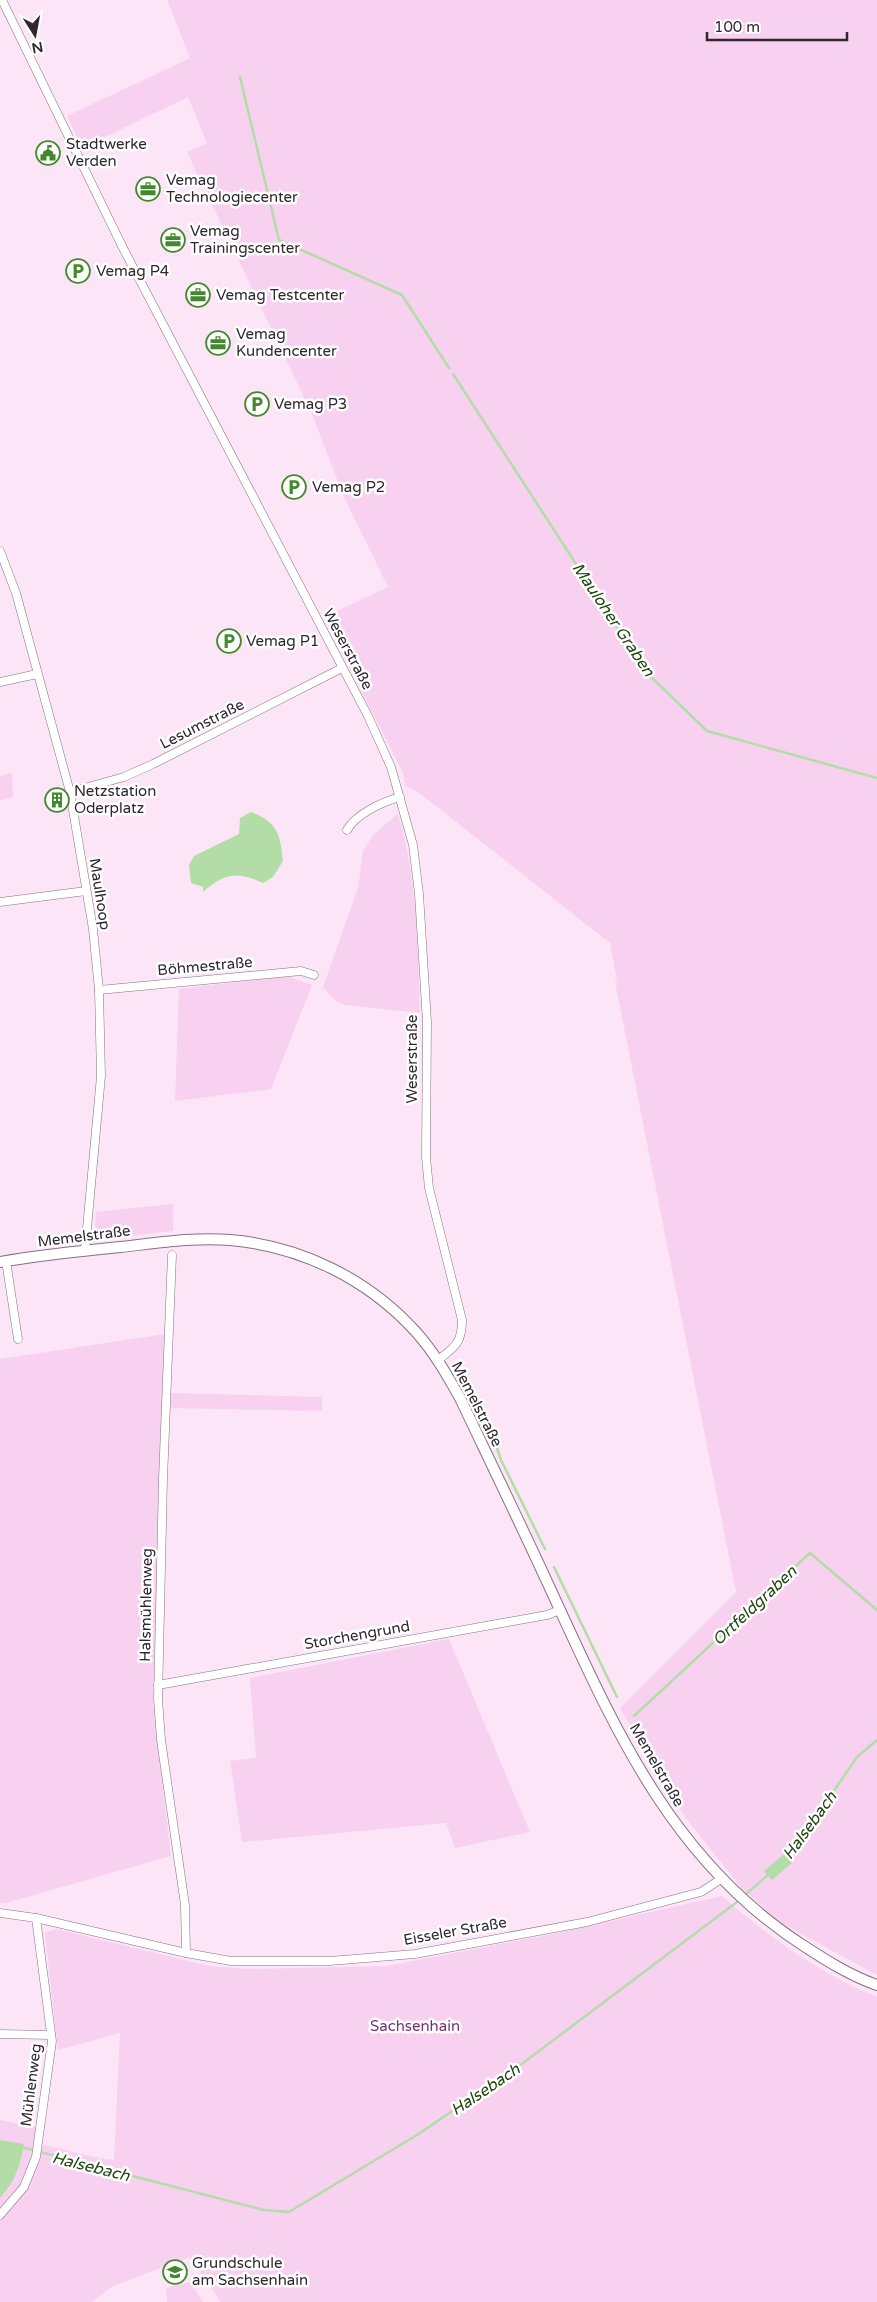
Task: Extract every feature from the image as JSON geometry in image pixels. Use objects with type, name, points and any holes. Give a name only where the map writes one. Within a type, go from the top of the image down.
[{"type":"street","name":"Weserstraße","points":[[2,0],[123,248],[368,716],[391,767],[413,844],[419,894],[427,1022],[425,1131],[429,1188],[462,1320],[462,1334],[456,1346],[438,1360]]},
{"type":"street","name":"Maulhoop","points":[[0,552],[16,593],[70,792],[99,990],[100,1076],[85,1250]]},
{"type":"street","name":"Lesumstraße","points":[[70,792],[124,777],[153,764],[342,668]]},
{"type":"street","points":[[0,682],[37,674]]},
{"type":"street","points":[[347,830],[352,821],[390,800],[400,797]]},
{"type":"street","points":[[0,902],[86,891]]},
{"type":"street","name":"Böhmestraße","points":[[99,990],[301,971],[314,975]]},
{"type":"street","name":"Memelstraße","points":[[3,1261],[85,1250],[199,1239],[229,1240],[284,1250],[333,1269],[366,1288],[393,1309],[417,1332],[438,1360],[460,1398],[605,1704],[641,1774],[674,1823],[721,1879]]},
{"type":"street","name":"Halsmühlenweg","points":[[172,1255],[163,1479],[158,1685],[161,1740],[185,1905],[186,1953]]},
{"type":"street","points":[[3,1261],[18,1339]]},
{"type":"street","name":"Storchengrund","points":[[158,1685],[547,1615],[560,1610]]},
{"type":"street","points":[[721,1879],[779,1930],[822,1957],[877,1985]]},
{"type":"street","name":"Eisseler Straße","points":[[0,1913],[36,1918],[186,1953],[231,1961],[281,1962],[373,1959],[415,1954],[587,1922],[701,1892],[721,1879]]},
{"type":"street","name":"Mühlenweg","points":[[0,2215],[24,2187],[36,2157],[52,2041],[36,1918]]},
{"type":"street","points":[[0,2034],[51,2035]]},
{"type":"green space","points":[[167,0],[877,0],[877,1975],[783,1924],[742,1889],[685,1817],[620,1708],[736,1592],[615,982],[617,980],[610,943],[418,792],[405,786],[403,773],[324,617],[388,587],[343,495],[312,414],[187,152],[207,143],[188,97],[82,148],[67,116],[190,58]]},
{"type":"green space","points":[[12,773],[13,797],[0,800],[0,776]]},
{"type":"green space","points":[[398,814],[413,886],[420,1013],[346,1005],[337,1002],[323,987],[358,888],[363,851],[373,835]]},
{"type":"green space","points":[[286,976],[312,985],[271,1089],[175,1101],[179,989]]},
{"type":"green space","points":[[173,1204],[173,1231],[99,1239],[95,1235],[96,1212]]},
{"type":"green space","points":[[165,1334],[153,1703],[171,1856],[6,1903],[0,1903],[0,1359]]},
{"type":"green space","points":[[171,1393],[322,1397],[322,1411],[171,1408]]},
{"type":"green space","points":[[449,1639],[530,1832],[455,1848],[446,1823],[242,1842],[230,1761],[256,1758],[250,1678]]},
{"type":"green space","name":"Sachsenhain","points":[[722,1896],[795,1953],[835,1977],[877,1997],[877,2302],[221,2302],[189,2257],[111,2287],[92,2302],[0,2302],[0,2198],[9,2188],[24,2145],[0,2140],[0,2120],[35,2127],[36,2144],[114,2160],[120,2033],[58,2050],[45,1933],[56,1929],[209,1966],[250,1969],[386,1966],[553,1934]]},
{"type":"green space","points":[[190,2282],[203,2302],[167,2302],[166,2288]]},
{"type":"shaded area","points":[[251,812],[267,820],[276,830],[281,843],[283,861],[273,877],[263,883],[246,877],[232,876],[218,881],[203,892],[203,887],[191,883],[189,865],[194,856],[239,834],[240,818]]},
{"type":"shaded area","points":[[784,1854],[792,1863],[772,1880],[764,1871]]},
{"type":"shaded area","points":[[0,2140],[24,2144],[16,2173],[10,2186],[0,2198]]},
{"type":"waterway","name":"Mauloher Graben","points":[[240,77],[279,240],[402,295],[449,368]]},
{"type":"waterway","name":"Mauloher Graben","points":[[453,374],[646,672],[707,731],[877,778]]},
{"type":"waterway","name":"Ortfeldgraben","points":[[481,1401],[501,1460],[545,1549]]},
{"type":"waterway","name":"Ortfeldgraben","points":[[634,1716],[810,1553],[877,1610]]},
{"type":"waterway","name":"Ortfeldgraben","points":[[554,1567],[617,1697]]},
{"type":"waterway","name":"Halsebach","points":[[787,1859],[857,1757],[877,1740]]},
{"type":"waterway","name":"Halsebach","points":[[745,1895],[769,1874]]},
{"type":"waterway","name":"Halsebach","points":[[21,2147],[264,2210],[289,2212],[417,2135],[523,2063],[741,1899]]},
{"type":"place","name":"Stadtwerke Verden","points":[[48,153]]},
{"type":"place","name":"Vemag Technologiecenter","points":[[148,189]]},
{"type":"place","name":"Vemag Trainingscenter","points":[[173,240]]},
{"type":"place","name":"Vemag P4","points":[[78,271]]},
{"type":"place","name":"Vemag Testcenter","points":[[198,295]]},
{"type":"place","name":"Vemag Kundencenter","points":[[218,343]]},
{"type":"place","name":"Vemag P3","points":[[257,404]]},
{"type":"place","name":"Vemag P2","points":[[294,487]]},
{"type":"place","name":"Vemag P1","points":[[229,641]]},
{"type":"place","name":"Netzstation Oderplatz","points":[[57,800]]},
{"type":"place","name":"Grundschule am Sachsenhain","points":[[175,2272]]}]
